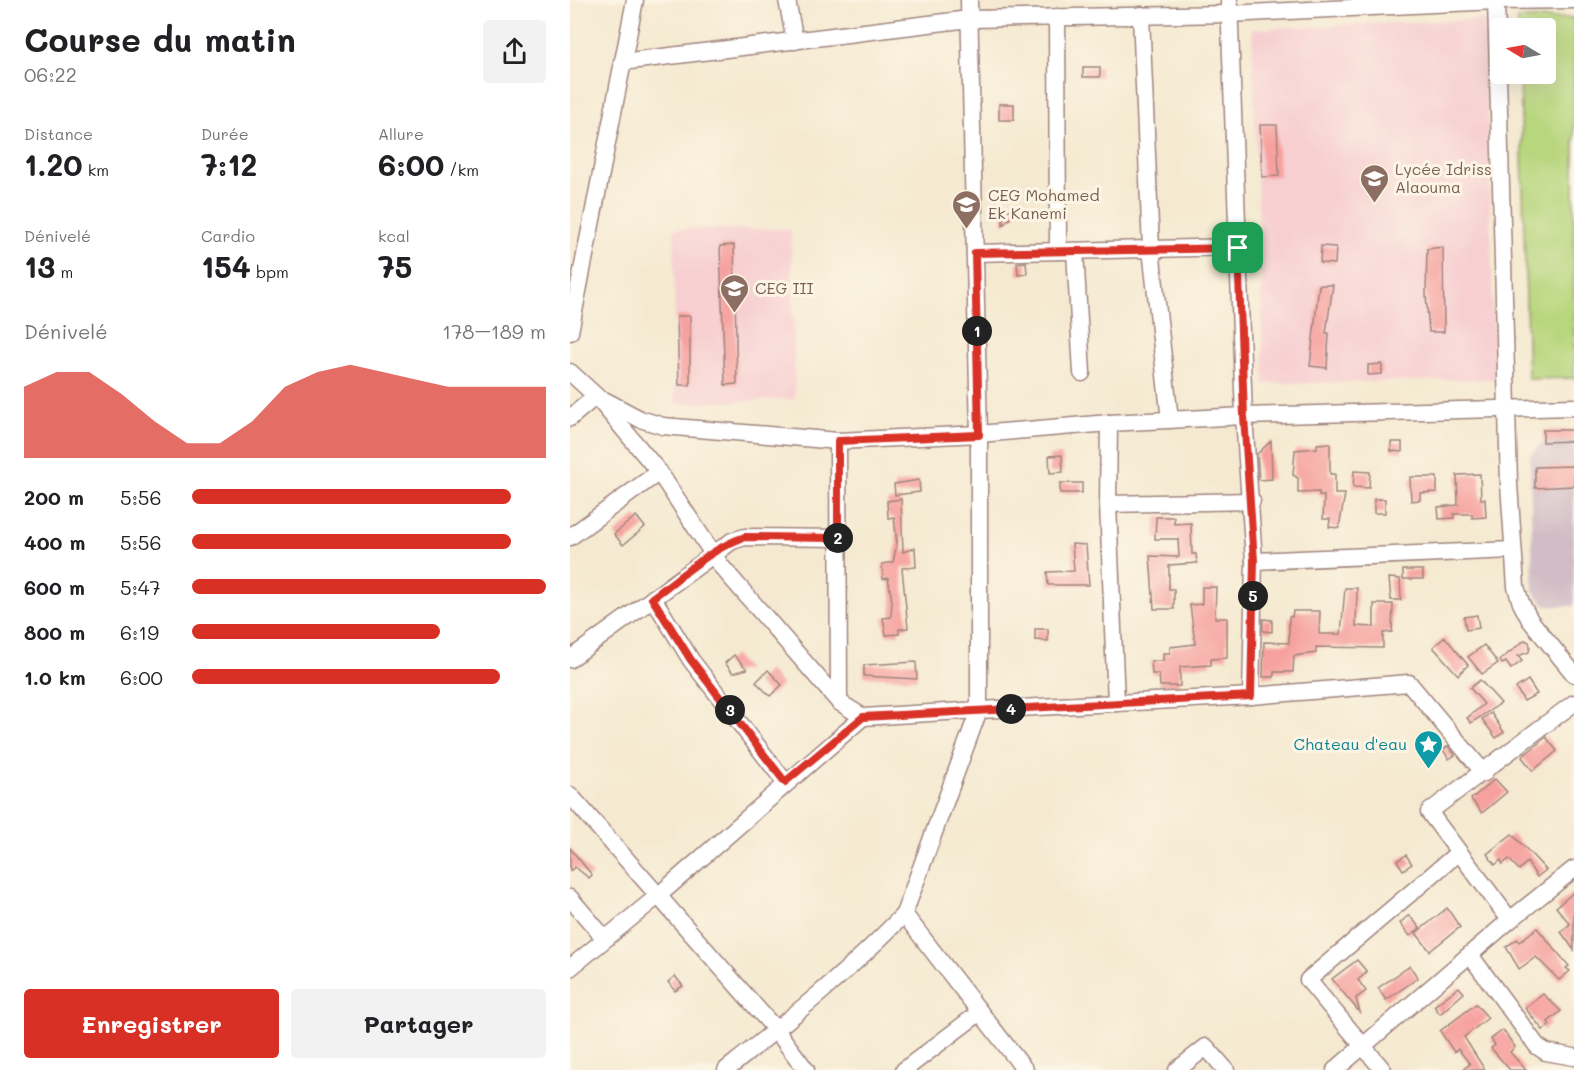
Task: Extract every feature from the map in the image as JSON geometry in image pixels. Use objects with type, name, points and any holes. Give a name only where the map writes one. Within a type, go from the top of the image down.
[{"type":"street","points":[[570,332],[635,0]]},
{"type":"street","points":[[787,0],[795,41]]},
{"type":"street","points":[[726,1070],[776,1030],[904,914],[979,710],[979,435],[969,0]]},
{"type":"street","points":[[1496,0],[1508,410],[1516,587],[1521,603],[1574,674]]},
{"type":"street","points":[[622,62],[969,19],[1141,15],[1229,7],[1574,0]]},
{"type":"street","points":[[1229,7],[1244,416],[1254,561],[1251,696]]},
{"type":"street","points":[[1141,15],[1151,249],[1170,420]]},
{"type":"street","points":[[1057,17],[1066,251],[1082,373]]},
{"type":"street","points":[[975,253],[1238,248]]},
{"type":"street","points":[[570,372],[596,396],[659,472],[712,554],[839,702],[863,717],[1251,696],[1409,683],[1484,773]]},
{"type":"street","points":[[596,396],[640,419],[663,426],[838,441],[979,435],[1108,423],[1244,416],[1574,407]]},
{"type":"street","points":[[570,418],[596,396]]},
{"type":"street","points":[[1108,423],[1108,504],[1116,703]]},
{"type":"street","points":[[838,441],[839,702]]},
{"type":"street","points":[[570,537],[659,472]]},
{"type":"street","points":[[1108,504],[1251,501]]},
{"type":"street","points":[[570,659],[732,541],[745,537],[838,538]]},
{"type":"street","points":[[1254,561],[1513,550]]},
{"type":"street","points":[[652,598],[691,660],[785,782]]},
{"type":"street","points":[[1510,920],[1429,812],[1484,773],[1574,703]]},
{"type":"street","points":[[570,968],[659,895],[785,782],[863,717]]},
{"type":"street","points":[[570,795],[776,1030],[806,1070]]},
{"type":"street","points":[[1383,1070],[1308,980],[1458,853]]},
{"type":"street","points":[[1335,1070],[1510,920],[1574,869]]},
{"type":"street","points":[[570,898],[605,939]]},
{"type":"street","points":[[904,914],[1025,1070]]},
{"type":"street","points":[[1470,955],[1537,1046],[1546,1052],[1574,1057]]},
{"type":"street","points":[[904,1070],[979,1013]]},
{"type":"street","points":[[1177,1070],[1206,1047],[1226,1070]]},
{"type":"shaded area","name":"Lycée Idriss Alaouma","points":[[1485,19],[1495,379],[1264,384],[1252,29]]},
{"type":"shaded area","name":"CEG III","points":[[674,229],[791,229],[795,399],[675,404]]},
{"type":"shaded area","points":[[1574,440],[1574,606],[1545,606],[1533,591],[1530,455],[1544,441]]},
{"type":"green space","points":[[1556,18],[1574,18],[1574,378],[1528,379],[1520,84],[1556,84]]},
{"type":"building","points":[[1083,67],[1100,67],[1100,77],[1083,77]]},
{"type":"building","points":[[999,104],[1014,104],[1014,120],[999,120]]},
{"type":"building","points":[[1260,125],[1277,125],[1279,176],[1262,177]]},
{"type":"building","points":[[1003,210],[1019,210],[1003,225]]},
{"type":"building","points":[[734,245],[737,384],[725,385],[720,246]]},
{"type":"building","points":[[1321,246],[1336,247],[1335,264],[1320,263]]},
{"type":"building","points":[[1443,247],[1444,332],[1429,332],[1426,295],[1427,249]]},
{"type":"building","points":[[1026,262],[1027,274],[1018,275],[1017,263]]},
{"type":"building","points":[[1319,285],[1333,285],[1326,333],[1329,333],[1327,368],[1310,366]]},
{"type":"building","points":[[677,316],[690,316],[690,385],[679,385]]},
{"type":"building","points":[[1382,364],[1382,374],[1368,375],[1368,365]]},
{"type":"building","points":[[1543,430],[1574,430],[1574,441],[1543,442]]},
{"type":"building","points":[[1271,441],[1272,479],[1259,480],[1257,454]]},
{"type":"building","points":[[1391,442],[1402,442],[1402,452],[1391,451]]},
{"type":"building","points":[[1330,443],[1330,474],[1335,474],[1335,494],[1345,494],[1339,528],[1329,527],[1330,519],[1323,519],[1324,496],[1319,496],[1319,492],[1298,493],[1298,478],[1293,475],[1295,450],[1317,448],[1317,444]]},
{"type":"building","points":[[1062,455],[1063,472],[1050,473],[1049,456]]},
{"type":"building","points":[[1574,466],[1574,486],[1535,488],[1535,467]]},
{"type":"building","points":[[1354,471],[1370,472],[1369,488],[1353,487]]},
{"type":"building","points":[[1480,474],[1481,499],[1485,499],[1486,517],[1472,518],[1472,514],[1454,514],[1454,518],[1439,519],[1438,507],[1458,505],[1457,475]]},
{"type":"building","points":[[1410,477],[1437,477],[1437,492],[1420,493],[1420,500],[1411,501]]},
{"type":"building","points":[[919,480],[920,492],[895,495],[894,484]]},
{"type":"building","points":[[1060,483],[1082,483],[1082,493],[1060,493]]},
{"type":"building","points":[[901,499],[903,552],[915,548],[916,567],[902,568],[908,628],[899,629],[899,634],[886,635],[883,618],[891,617],[892,601],[888,578],[883,579],[882,564],[893,562],[897,544],[894,517],[888,518],[887,501]]},
{"type":"building","points":[[1374,499],[1385,499],[1385,513],[1374,513]]},
{"type":"building","points":[[636,516],[645,527],[623,545],[614,534]]},
{"type":"building","points":[[1156,517],[1174,517],[1174,524],[1191,523],[1192,554],[1196,554],[1197,563],[1169,565],[1169,589],[1174,589],[1174,609],[1154,609],[1150,556],[1179,557],[1178,539],[1155,539]]},
{"type":"building","points":[[1072,544],[1086,545],[1089,585],[1048,585],[1047,572],[1074,571]]},
{"type":"building","points":[[1403,570],[1423,570],[1423,579],[1403,579]]},
{"type":"building","points":[[1389,578],[1400,579],[1401,600],[1391,600]]},
{"type":"building","points":[[1202,587],[1216,587],[1215,618],[1227,618],[1227,658],[1211,659],[1211,665],[1180,667],[1180,686],[1160,686],[1159,674],[1152,674],[1151,661],[1163,661],[1163,653],[1170,653],[1170,647],[1195,644],[1190,605],[1202,604]]},
{"type":"building","points":[[1345,588],[1357,588],[1356,626],[1374,627],[1374,604],[1393,604],[1392,632],[1383,633],[1383,648],[1316,647],[1316,653],[1294,656],[1293,672],[1274,672],[1274,677],[1263,677],[1264,642],[1289,643],[1289,617],[1292,617],[1293,611],[1320,611],[1319,634],[1341,634]]},
{"type":"building","points":[[1477,615],[1479,628],[1466,630],[1464,617]]},
{"type":"building","points":[[1263,619],[1272,620],[1272,632],[1263,631]]},
{"type":"building","points":[[1035,629],[1048,629],[1048,641],[1035,640]]},
{"type":"building","points":[[1445,637],[1468,665],[1458,675],[1433,647]]},
{"type":"building","points":[[1525,640],[1530,646],[1529,652],[1518,656],[1522,661],[1511,669],[1506,662],[1502,664],[1500,660]]},
{"type":"building","points":[[1484,645],[1498,663],[1482,674],[1468,657]]},
{"type":"building","points":[[734,655],[747,669],[733,673],[725,663]]},
{"type":"building","points":[[916,662],[917,679],[864,676],[864,665]]},
{"type":"building","points":[[768,670],[782,685],[770,696],[756,682]]},
{"type":"building","points":[[1480,680],[1501,703],[1471,723],[1467,718],[1484,704],[1470,688]]},
{"type":"building","points":[[1528,680],[1537,694],[1524,701],[1516,688]]},
{"type":"building","points":[[1491,713],[1504,732],[1496,738],[1482,719]]},
{"type":"building","points":[[1546,737],[1557,751],[1533,771],[1522,757]]},
{"type":"building","points":[[1448,746],[1455,755],[1449,759],[1443,750]]},
{"type":"building","points":[[1495,779],[1507,792],[1482,813],[1471,799]]},
{"type":"building","points":[[1512,834],[1546,870],[1537,877],[1527,862],[1519,870],[1509,859],[1503,864],[1501,860],[1495,865],[1487,854]]},
{"type":"building","points":[[570,848],[592,875],[589,878],[575,867],[570,871]]},
{"type":"building","points":[[1406,855],[1412,864],[1403,870],[1397,861]]},
{"type":"building","points":[[1574,892],[1574,950],[1561,932],[1570,924],[1556,907]]},
{"type":"building","points":[[1447,908],[1460,927],[1430,951],[1416,933]]},
{"type":"building","points":[[1409,915],[1420,928],[1410,936],[1400,923]]},
{"type":"building","points":[[1537,928],[1569,966],[1566,968],[1570,971],[1559,980],[1536,957],[1519,969],[1506,947],[1517,939],[1519,942]]},
{"type":"building","points":[[1357,960],[1367,972],[1358,980],[1366,991],[1356,998],[1360,1013],[1332,979]]},
{"type":"building","points":[[1410,966],[1418,978],[1386,1000],[1378,988]]},
{"type":"building","points":[[675,976],[683,986],[675,991],[668,982]]},
{"type":"building","points":[[1459,987],[1464,993],[1440,1014],[1434,1006]]},
{"type":"building","points":[[1543,994],[1561,1011],[1548,1022],[1550,1025],[1543,1030],[1525,1008]]},
{"type":"building","points":[[1476,1004],[1488,1018],[1464,1037],[1485,1070],[1462,1070],[1470,1064],[1458,1049],[1454,1052],[1440,1031]]},
{"type":"building","points":[[1503,1030],[1515,1047],[1510,1052],[1526,1070],[1510,1070],[1491,1048],[1495,1045],[1491,1039]]},
{"type":"place","name":"Lycée Idriss Alaouma","points":[[1374,204]]},
{"type":"place","name":"CEG Mohamed Ek Kanemi","points":[[967,230]]},
{"type":"place","name":"CEG III","points":[[734,314]]},
{"type":"place","name":"Chateau d'eau","points":[[1428,770]]},
{"type":"route","points":[[1238,248],[1244,416],[1254,561],[1251,696],[1056,708],[881,714],[863,717],[785,782],[691,660],[652,598],[732,541],[745,537],[838,538],[838,441],[979,435],[975,253],[1238,248]]}]
